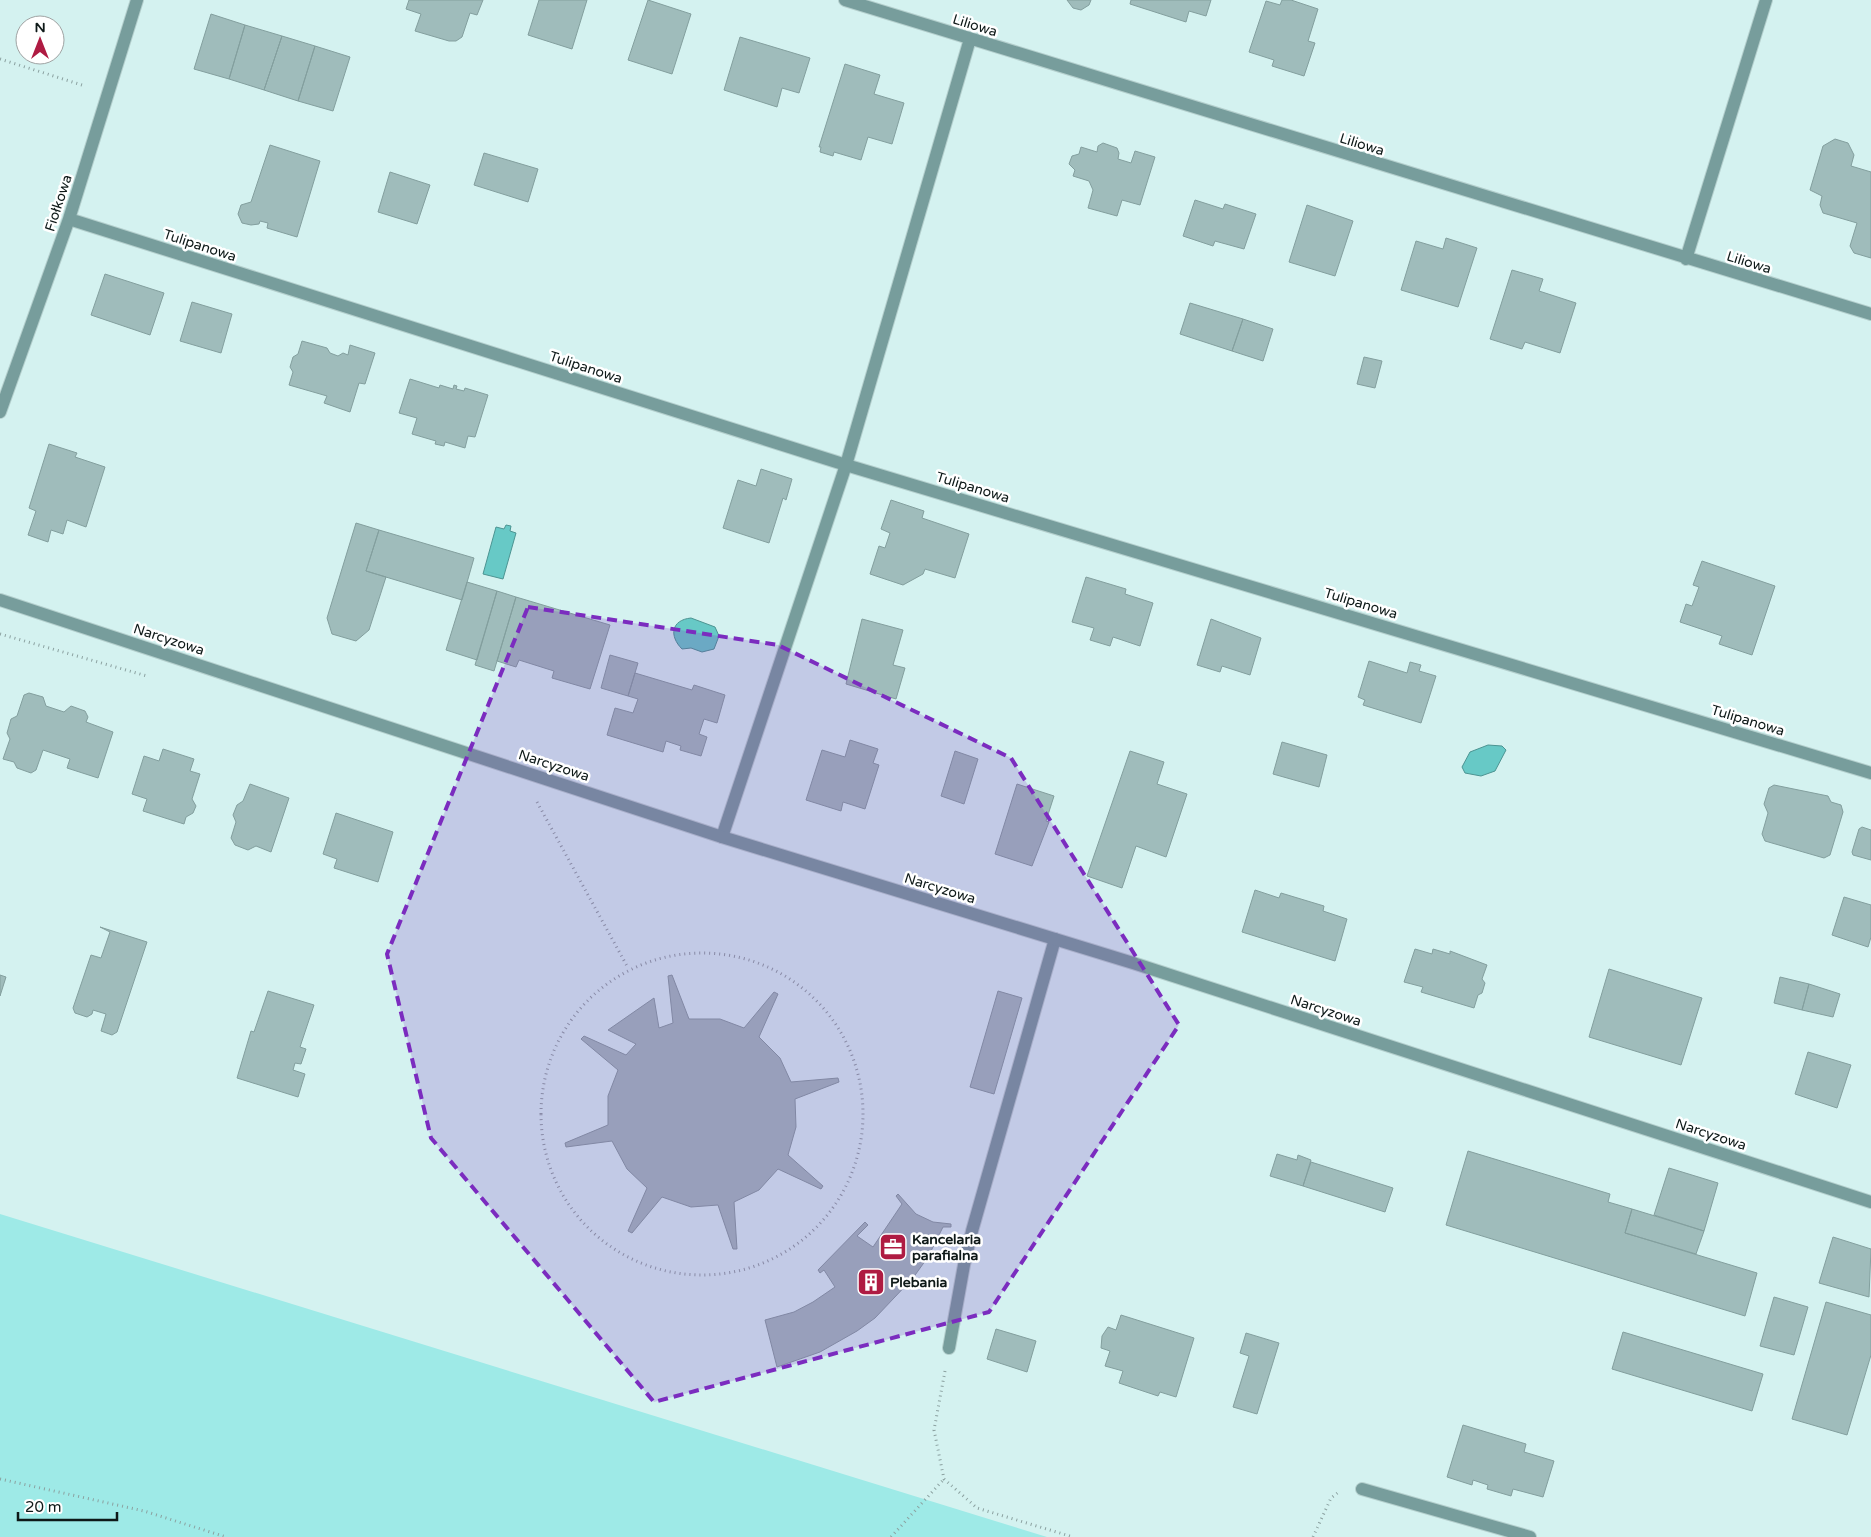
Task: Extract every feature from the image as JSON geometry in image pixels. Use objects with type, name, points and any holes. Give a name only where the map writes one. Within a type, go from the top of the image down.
[{"type":"street","name":"Fiołkowa","points":[[0,412],[69,219],[137,0]]},
{"type":"street","name":"Liliowa","points":[[845,0],[1686,259],[1871,314]]},
{"type":"street","points":[[1686,259],[1766,0]]},
{"type":"street","points":[[722,837],[846,465],[970,39]]},
{"type":"street","name":"Tulipanowa","points":[[69,219],[846,465],[1871,773]]},
{"type":"street","name":"Narcyzowa","points":[[0,600],[532,773],[722,837],[1056,939],[1871,1202]]},
{"type":"street","points":[[949,1348],[972,1231],[1056,939]]},
{"type":"street","points":[[1362,1488],[1530,1537]]},
{"type":"path","points":[[0,59],[107,93]]},
{"type":"path","points":[[532,773],[528,784],[627,966]]},
{"type":"path","points":[[706,948],[808,986],[860,1063],[863,1150],[832,1215],[767,1265],[683,1278],[603,1245],[553,1185],[537,1108],[562,1026],[627,966],[706,948]]},
{"type":"path","points":[[949,1348],[934,1430],[944,1479],[977,1508],[1073,1537]]},
{"type":"path","points":[[0,1479],[144,1511],[226,1537]]},
{"type":"path","points":[[891,1537],[944,1479]]},
{"type":"path","points":[[1313,1537],[1331,1498],[1347,1488],[1362,1488]]},
{"type":"highlighted area","points":[[528,607],[778,645],[1011,758],[1179,1025],[989,1312],[654,1402],[431,1138],[387,954]]},
{"type":"shaded area","points":[[506,525],[511,526],[510,531],[516,533],[503,579],[483,574],[496,527],[504,529]]},
{"type":"shaded area","points":[[691,618],[715,627],[719,636],[714,649],[702,652],[691,648],[682,649],[678,644],[674,634],[676,625],[684,619]]},
{"type":"shaded area","points":[[1488,745],[1502,746],[1506,750],[1495,771],[1481,776],[1465,773],[1462,767],[1470,752]]},
{"type":"shaded area","points":[[0,1214],[1047,1537],[0,1537]]},
{"type":"building","points":[[409,0],[483,0],[477,15],[470,13],[462,37],[456,41],[449,41],[415,31],[421,14],[406,9]]},
{"type":"building","points":[[539,0],[587,0],[572,49],[528,35]]},
{"type":"building","points":[[648,0],[691,14],[672,74],[628,60]]},
{"type":"building","points":[[1067,0],[1091,0],[1089,5],[1081,10],[1073,8]]},
{"type":"building","points":[[1131,0],[1211,0],[1206,16],[1189,11],[1186,22],[1130,4]]},
{"type":"building","points":[[1282,0],[1291,0],[1318,9],[1308,41],[1315,43],[1304,76],[1272,66],[1274,60],[1249,52],[1266,1],[1280,5]]},
{"type":"building","points":[[211,14],[245,25],[229,79],[194,69]]},
{"type":"building","points":[[245,25],[282,36],[264,90],[229,79]]},
{"type":"building","points":[[282,36],[315,46],[298,101],[264,90]]},
{"type":"building","points":[[740,37],[810,58],[799,93],[782,88],[777,107],[724,90]]},
{"type":"building","points":[[315,46],[350,57],[333,111],[298,101]]},
{"type":"building","points":[[845,64],[880,75],[874,94],[904,103],[892,144],[868,137],[861,160],[834,152],[833,156],[820,152],[821,147],[819,147]]},
{"type":"building","points":[[1835,139],[1848,143],[1854,155],[1851,166],[1871,172],[1871,258],[1854,253],[1850,246],[1857,223],[1823,213],[1820,205],[1822,196],[1810,190],[1823,146]]},
{"type":"building","points":[[1103,143],[1117,148],[1119,153],[1118,159],[1131,163],[1135,151],[1155,157],[1140,205],[1122,200],[1117,216],[1088,208],[1093,190],[1089,181],[1073,176],[1075,170],[1069,164],[1072,156],[1079,154],[1081,147],[1097,152],[1098,146]]},
{"type":"building","points":[[270,145],[320,161],[297,237],[267,228],[268,223],[260,221],[259,224],[251,225],[242,223],[238,214],[241,205],[251,202]]},
{"type":"building","points":[[484,153],[538,169],[528,202],[474,185]]},
{"type":"building","points":[[390,172],[430,185],[417,224],[378,212]]},
{"type":"building","points":[[1195,200],[1223,209],[1225,204],[1256,214],[1244,249],[1215,241],[1213,246],[1183,236]]},
{"type":"building","points":[[1307,205],[1353,221],[1335,276],[1289,262]]},
{"type":"building","points":[[1446,238],[1477,248],[1458,307],[1401,290],[1416,241],[1443,249]]},
{"type":"building","points":[[1512,270],[1543,279],[1539,291],[1576,303],[1560,353],[1525,342],[1522,349],[1490,339]]},
{"type":"building","points":[[105,274],[164,293],[150,335],[91,315]]},
{"type":"building","points":[[192,302],[232,314],[221,353],[180,341]]},
{"type":"building","points":[[1190,303],[1243,319],[1232,351],[1180,334]]},
{"type":"building","points":[[1243,319],[1273,329],[1263,361],[1232,351]]},
{"type":"building","points":[[302,341],[327,348],[330,353],[338,356],[343,353],[348,355],[350,345],[375,353],[365,384],[359,383],[350,412],[324,403],[327,396],[289,385],[293,372],[290,367],[293,357],[298,354]]},
{"type":"building","points":[[1364,357],[1382,361],[1375,388],[1357,384]]},
{"type":"building","points":[[410,379],[439,388],[440,385],[453,389],[454,385],[457,386],[456,389],[464,391],[465,388],[488,395],[475,437],[468,436],[465,448],[445,442],[444,446],[435,444],[436,441],[412,434],[417,418],[399,413]]},
{"type":"building","points":[[49,444],[77,453],[75,457],[105,467],[86,527],[67,520],[63,534],[51,530],[48,542],[28,535],[36,511],[29,508]]},
{"type":"building","points":[[761,469],[792,479],[786,500],[783,498],[769,543],[723,528],[738,480],[756,486]]},
{"type":"building","points":[[891,500],[924,511],[922,518],[969,534],[955,578],[925,569],[923,574],[903,585],[870,574],[879,546],[885,548],[890,533],[881,529]]},
{"type":"building","points":[[356,523],[379,530],[366,571],[386,577],[369,630],[356,641],[332,634],[327,618]]},
{"type":"building","points":[[379,530],[474,558],[462,600],[366,571]]},
{"type":"building","points":[[1702,561],[1775,586],[1752,655],[1719,644],[1722,636],[1680,622],[1686,604],[1692,606],[1699,587],[1693,585]]},
{"type":"building","points":[[1086,577],[1126,589],[1125,594],[1153,603],[1140,646],[1113,637],[1110,646],[1090,640],[1094,628],[1072,622]]},
{"type":"building","points":[[467,582],[497,591],[477,660],[446,650]]},
{"type":"building","points":[[497,591],[516,597],[494,671],[475,665]]},
{"type":"building","points":[[516,597],[610,625],[590,689],[552,678],[554,671],[519,660],[516,667],[497,661]]},
{"type":"building","points":[[862,619],[903,630],[893,665],[905,668],[896,699],[846,684]]},
{"type":"building","points":[[1211,619],[1261,638],[1250,675],[1222,666],[1220,672],[1197,665]]},
{"type":"building","points":[[610,655],[638,663],[628,696],[601,688]]},
{"type":"building","points":[[1369,661],[1407,673],[1410,662],[1421,665],[1419,671],[1436,676],[1421,723],[1363,705],[1365,700],[1358,697]]},
{"type":"building","points":[[635,673],[692,690],[694,685],[725,695],[717,723],[704,719],[699,734],[707,737],[701,756],[680,750],[681,746],[666,741],[663,752],[607,735],[615,708],[633,713],[638,699],[628,696]]},
{"type":"building","points":[[29,693],[43,697],[46,706],[64,712],[71,706],[85,711],[88,717],[86,722],[113,732],[98,778],[67,768],[70,759],[43,750],[36,770],[31,773],[17,768],[14,762],[3,759],[10,739],[7,733],[11,719],[17,716],[24,695]]},
{"type":"building","points":[[850,740],[878,749],[873,763],[879,765],[865,809],[843,802],[841,811],[806,800],[822,750],[845,757]]},
{"type":"building","points":[[1282,742],[1327,755],[1319,787],[1273,774]]},
{"type":"building","points":[[163,749],[194,759],[190,771],[200,774],[192,799],[196,806],[193,813],[186,817],[184,824],[143,811],[147,799],[132,794],[144,756],[159,761]]},
{"type":"building","points":[[955,751],[978,759],[964,804],[941,796]]},
{"type":"building","points":[[1130,751],[1164,762],[1157,784],[1187,794],[1166,857],[1136,846],[1122,888],[1087,876]]},
{"type":"building","points":[[250,784],[289,798],[271,852],[256,846],[248,850],[235,845],[231,838],[236,822],[233,815],[237,805],[243,801]]},
{"type":"building","points":[[1017,784],[1054,796],[1046,821],[1049,822],[1032,866],[995,854]]},
{"type":"building","points":[[1774,785],[1828,796],[1831,802],[1841,805],[1843,812],[1830,855],[1824,858],[1765,841],[1762,834],[1768,813],[1764,804],[1769,788]]},
{"type":"building","points":[[336,813],[393,832],[378,882],[334,868],[337,859],[323,854]]},
{"type":"building","points":[[1862,827],[1871,830],[1871,860],[1853,855],[1852,852],[1859,829]]},
{"type":"building","points":[[1255,890],[1279,898],[1281,893],[1324,906],[1323,911],[1347,919],[1335,961],[1242,932]]},
{"type":"building","points":[[1844,897],[1871,905],[1871,937],[1868,947],[1832,935]]},
{"type":"building","points":[[100,927],[147,942],[117,1032],[112,1035],[101,1031],[106,1014],[93,1010],[92,1014],[87,1017],[75,1013],[73,1008],[91,955],[101,958],[110,932]]},
{"type":"building","points":[[1415,949],[1432,954],[1433,949],[1450,954],[1450,951],[1487,965],[1482,979],[1485,983],[1482,993],[1478,995],[1474,1008],[1421,992],[1423,987],[1404,982]]},
{"type":"building","points":[[1609,969],[1702,998],[1681,1065],[1589,1037]]},
{"type":"building","points":[[0,975],[6,977],[0,996]]},
{"type":"building","points":[[672,975],[689,1019],[720,1019],[744,1028],[774,992],[778,994],[759,1037],[780,1058],[791,1082],[838,1078],[839,1082],[795,1099],[796,1127],[788,1155],[823,1186],[821,1189],[778,1169],[759,1190],[734,1202],[737,1249],[733,1249],[718,1205],[691,1207],[662,1197],[632,1233],[628,1231],[647,1188],[627,1169],[612,1141],[566,1147],[565,1143],[608,1125],[608,1096],[618,1070],[581,1039],[584,1036],[626,1055],[636,1044],[608,1030],[654,998],[659,1028],[673,1023],[668,976]]},
{"type":"building","points":[[1780,977],[1809,984],[1802,1010],[1774,1003]]},
{"type":"building","points":[[1809,984],[1840,994],[1833,1017],[1802,1010]]},
{"type":"building","points":[[268,991],[314,1005],[300,1047],[306,1049],[301,1064],[295,1063],[293,1070],[305,1074],[298,1097],[237,1078],[251,1031],[254,1032]]},
{"type":"building","points":[[998,991],[1022,998],[994,1094],[970,1087]]},
{"type":"building","points":[[1808,1052],[1851,1065],[1837,1108],[1795,1094]]},
{"type":"building","points":[[1468,1151],[1610,1194],[1608,1202],[1632,1209],[1625,1233],[1757,1273],[1745,1316],[1446,1225]]},
{"type":"building","points":[[1277,1154],[1297,1160],[1298,1155],[1311,1160],[1303,1186],[1270,1176]]},
{"type":"building","points":[[1311,1162],[1393,1188],[1385,1212],[1303,1186]]},
{"type":"building","points":[[1669,1168],[1718,1183],[1704,1231],[1654,1215]]},
{"type":"building","name":"Plebania","points":[[898,1194],[916,1214],[933,1222],[951,1224],[951,1227],[943,1227],[928,1257],[913,1278],[875,1318],[857,1331],[820,1352],[777,1367],[765,1320],[794,1312],[835,1287],[824,1270],[820,1273],[818,1270],[865,1222],[868,1225],[857,1236],[873,1247],[902,1204],[896,1196]]},
{"type":"building","points":[[1632,1209],[1704,1231],[1696,1254],[1625,1233]]},
{"type":"building","points":[[1833,1237],[1871,1249],[1869,1297],[1819,1283]]},
{"type":"building","points":[[1774,1297],[1808,1307],[1794,1355],[1760,1346]]},
{"type":"building","points":[[1826,1302],[1871,1315],[1871,1355],[1847,1435],[1792,1419]]},
{"type":"building","points":[[1121,1315],[1194,1338],[1176,1397],[1160,1392],[1158,1396],[1119,1383],[1123,1371],[1105,1366],[1110,1351],[1101,1348],[1102,1336],[1108,1327],[1116,1330]]},
{"type":"building","points":[[996,1329],[1036,1341],[1027,1372],[987,1359]]},
{"type":"building","points":[[1623,1332],[1763,1374],[1752,1411],[1612,1369]]},
{"type":"building","points":[[1246,1333],[1279,1343],[1257,1414],[1233,1407],[1249,1356],[1240,1353]]},
{"type":"building","points":[[1463,1425],[1526,1444],[1524,1452],[1554,1461],[1543,1497],[1513,1489],[1511,1496],[1487,1489],[1488,1485],[1473,1480],[1472,1485],[1447,1477]]},
{"type":"place","name":"Kancelaria parafialna","points":[[893,1247]]},
{"type":"place","name":"Plebania","points":[[871,1282]]}]
